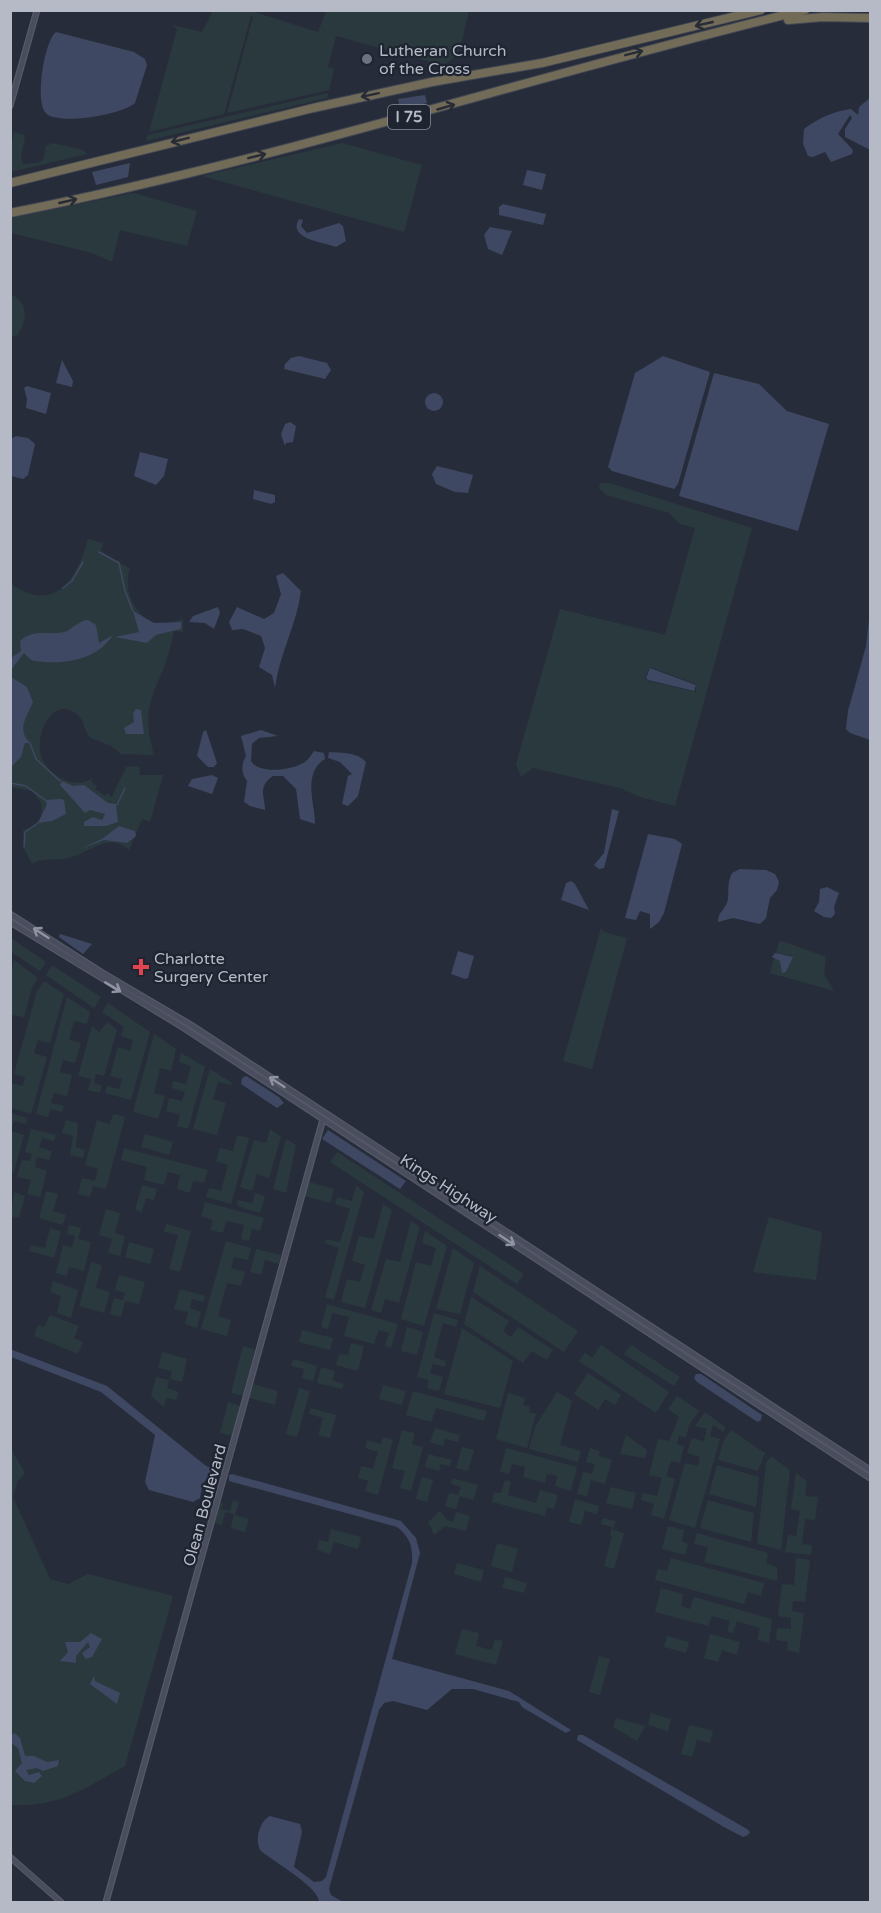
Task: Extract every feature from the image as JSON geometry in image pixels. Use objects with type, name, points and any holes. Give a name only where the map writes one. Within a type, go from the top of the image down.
[{"type":"highway","points":[[731,18],[749,10]]},
{"type":"highway","name":"I 75","points":[[10,183],[313,108],[432,82],[542,63],[761,10]]},
{"type":"highway","name":"I 75","points":[[10,213],[160,180],[384,124],[586,65],[805,10]]},
{"type":"highway","points":[[742,26],[797,18],[870,18]]},
{"type":"main road","points":[[10,106],[37,10]]},
{"type":"main road","name":"Kings Highway","points":[[10,914],[101,972],[191,1025],[870,1470]]},
{"type":"main road","name":"Kings Highway","points":[[10,922],[184,1028],[870,1478]]},
{"type":"main road","name":"Olean Boulevard","points":[[106,1902],[324,1114]]},
{"type":"main road","points":[[10,1857],[61,1902]]},
{"type":"shaded area","points":[[213,11],[251,11],[318,32],[326,11],[469,11],[458,51],[449,62],[442,65],[336,36],[328,67],[334,69],[329,90],[227,113],[253,17],[251,16],[224,114],[149,132],[177,29],[172,25],[202,32]]},
{"type":"shaded area","points":[[328,93],[327,98],[146,141],[148,135]]},
{"type":"shaded area","points":[[14,132],[25,135],[21,158],[23,164],[38,163],[43,160],[46,146],[53,143],[83,150],[87,154],[11,172],[11,147]]},
{"type":"shaded area","points":[[342,143],[422,165],[404,232],[202,176]]},
{"type":"shaded area","points":[[134,193],[197,211],[187,246],[120,230],[112,262],[92,253],[11,233],[11,218]]},
{"type":"shaded area","points":[[11,294],[21,302],[25,312],[18,335],[11,337]]},
{"type":"shaded area","points":[[600,483],[610,483],[752,528],[675,806],[640,797],[620,788],[533,768],[521,777],[516,764],[560,609],[665,635],[695,528],[680,524],[669,513],[606,495],[599,488]],"holes":[[[650,667],[696,684],[696,692],[648,681],[645,678]]]},
{"type":"shaded area","points":[[88,539],[103,543],[101,551],[130,569],[128,586],[130,595],[138,611],[144,617],[160,624],[183,619],[183,632],[174,631],[166,662],[150,703],[148,721],[154,755],[121,754],[111,746],[91,738],[78,715],[65,709],[58,710],[46,722],[40,739],[41,756],[49,769],[63,779],[79,783],[93,778],[91,782],[97,786],[95,789],[105,796],[107,793],[112,797],[126,767],[139,766],[140,775],[163,775],[150,822],[142,819],[129,850],[121,845],[106,843],[68,858],[41,860],[32,864],[24,848],[23,830],[38,821],[41,803],[32,791],[11,787],[11,584],[27,593],[40,596],[52,594],[71,579]]},
{"type":"shaded area","points":[[601,928],[604,932],[627,938],[592,1069],[563,1061]]},
{"type":"shaded area","points":[[11,938],[46,962],[40,971],[11,952]]},
{"type":"shaded area","points":[[782,941],[826,957],[824,974],[834,991],[770,973],[774,958],[780,961],[786,972],[792,956],[776,953],[779,942]]},
{"type":"shaded area","points":[[14,960],[38,978],[32,988],[24,1017],[11,1015],[11,972]]},
{"type":"shaded area","points":[[52,965],[101,997],[94,1008],[46,975]]},
{"type":"shaded area","points":[[44,981],[64,994],[50,1043],[38,1040],[34,1053],[47,1057],[31,1114],[11,1108],[12,1083],[23,1086],[25,1077],[14,1074],[37,991]]},
{"type":"shaded area","points":[[67,997],[90,1012],[87,1024],[74,1021],[69,1040],[81,1043],[75,1063],[63,1060],[60,1072],[72,1075],[67,1096],[54,1093],[51,1103],[64,1106],[62,1112],[50,1109],[48,1117],[36,1114]]},
{"type":"shaded area","points":[[108,1003],[150,1032],[131,1100],[105,1093],[107,1086],[119,1089],[122,1079],[110,1076],[118,1047],[130,1051],[133,1040],[121,1036],[124,1027],[102,1012]]},
{"type":"shaded area","points":[[108,1022],[117,1030],[104,1076],[96,1074],[94,1083],[102,1086],[100,1093],[88,1090],[91,1079],[78,1076],[92,1026],[99,1032]]},
{"type":"shaded area","points":[[154,1034],[176,1049],[171,1071],[160,1068],[154,1093],[165,1096],[158,1119],[133,1112]]},
{"type":"shaded area","points":[[181,1053],[205,1067],[188,1129],[177,1126],[180,1115],[166,1111],[169,1098],[182,1101],[185,1092],[172,1088],[173,1081],[186,1084],[191,1066],[179,1062]]},
{"type":"shaded area","points":[[210,1069],[232,1083],[231,1085],[218,1082],[213,1099],[226,1103],[217,1135],[193,1129]]},
{"type":"shaded area","points":[[11,1113],[27,1118],[26,1124],[14,1121],[11,1131]]},
{"type":"shaded area","points":[[113,1114],[125,1117],[106,1189],[93,1186],[90,1197],[78,1194],[82,1178],[95,1181],[98,1169],[85,1165],[97,1120],[110,1124]]},
{"type":"shaded area","points":[[66,1120],[78,1123],[76,1147],[85,1150],[83,1158],[70,1155],[73,1136],[62,1133]]},
{"type":"shaded area","points":[[31,1129],[56,1135],[54,1141],[42,1138],[39,1147],[52,1151],[49,1160],[37,1157],[35,1167],[47,1171],[40,1197],[27,1194],[31,1180],[17,1177],[22,1160],[30,1161],[32,1154],[25,1152]]},
{"type":"shaded area","points":[[270,1129],[281,1137],[269,1178],[257,1174],[252,1191],[240,1187],[254,1140],[266,1143]]},
{"type":"shaded area","points":[[11,1131],[24,1135],[14,1172],[11,1171]]},
{"type":"shaded area","points":[[145,1134],[173,1142],[169,1155],[141,1147]]},
{"type":"shaded area","points":[[237,1135],[249,1138],[231,1204],[206,1197],[209,1188],[221,1191],[228,1165],[216,1161],[220,1148],[233,1151]]},
{"type":"shaded area","points":[[286,1139],[296,1145],[286,1193],[273,1189]]},
{"type":"shaded area","points":[[124,1148],[208,1170],[204,1183],[193,1181],[190,1193],[177,1189],[180,1175],[168,1172],[164,1185],[144,1180],[147,1167],[121,1160]]},
{"type":"shaded area","points":[[337,1152],[524,1274],[517,1284],[330,1162]]},
{"type":"shaded area","points":[[309,1182],[334,1189],[330,1203],[305,1196]]},
{"type":"shaded area","points":[[142,1185],[157,1189],[154,1200],[146,1198],[142,1212],[135,1210]]},
{"type":"shaded area","points":[[356,1185],[364,1192],[334,1300],[325,1297],[339,1248],[325,1243],[326,1239],[340,1242],[350,1209],[335,1204],[337,1197],[352,1201]]},
{"type":"shaded area","points":[[46,1191],[58,1194],[53,1211],[66,1215],[63,1225],[39,1218]]},
{"type":"shaded area","points":[[14,1192],[25,1196],[19,1218],[11,1216]]},
{"type":"shaded area","points":[[255,1193],[265,1196],[260,1213],[237,1206],[238,1200],[252,1203]]},
{"type":"shaded area","points":[[205,1202],[264,1218],[260,1231],[252,1229],[249,1241],[241,1239],[244,1225],[226,1221],[223,1233],[210,1230],[213,1220],[201,1216]]},
{"type":"shaded area","points":[[383,1204],[392,1210],[365,1308],[341,1302],[347,1279],[360,1282],[365,1265],[352,1261],[359,1236],[374,1239]]},
{"type":"shaded area","points":[[106,1209],[120,1213],[115,1233],[125,1236],[120,1256],[108,1253],[112,1239],[99,1235]]},
{"type":"shaded area","points":[[769,1217],[822,1232],[816,1280],[753,1272]]},
{"type":"shaded area","points":[[411,1221],[420,1227],[399,1303],[385,1299],[381,1313],[371,1310],[386,1259],[400,1262]]},
{"type":"shaded area","points":[[166,1224],[191,1231],[180,1272],[169,1269],[178,1235],[164,1232]]},
{"type":"shaded area","points":[[69,1225],[81,1228],[78,1239],[91,1242],[84,1271],[69,1267],[67,1276],[56,1273],[63,1245],[72,1247],[75,1236],[67,1234]]},
{"type":"shaded area","points":[[50,1228],[61,1231],[54,1258],[29,1251],[31,1245],[45,1248]]},
{"type":"shaded area","points":[[425,1231],[447,1246],[424,1326],[401,1319],[416,1262],[431,1266],[436,1248],[422,1243]]},
{"type":"shaded area","points":[[226,1241],[251,1248],[248,1260],[234,1257],[231,1268],[245,1272],[241,1286],[227,1283],[218,1316],[231,1320],[227,1336],[201,1329]]},
{"type":"shaded area","points":[[129,1242],[154,1249],[150,1264],[125,1257]]},
{"type":"shaded area","points":[[453,1248],[474,1263],[460,1314],[436,1309]]},
{"type":"shaded area","points":[[256,1249],[281,1255],[279,1264],[265,1260],[261,1275],[250,1272]]},
{"type":"shaded area","points":[[91,1262],[102,1265],[96,1288],[110,1292],[104,1313],[79,1306]]},
{"type":"shaded area","points":[[480,1266],[578,1331],[564,1352],[473,1292]]},
{"type":"shaded area","points":[[119,1275],[145,1282],[139,1304],[125,1301],[121,1317],[110,1314],[114,1298],[123,1300],[125,1293],[115,1290]]},
{"type":"shaded area","points":[[53,1281],[78,1290],[71,1318],[57,1313],[61,1296],[50,1292]]},
{"type":"shaded area","points":[[180,1289],[205,1296],[203,1302],[192,1299],[190,1308],[201,1312],[197,1328],[185,1324],[188,1312],[174,1309]]},
{"type":"shaded area","points":[[471,1297],[509,1321],[503,1331],[511,1337],[518,1327],[553,1350],[547,1360],[532,1351],[523,1363],[464,1324]]},
{"type":"shaded area","points":[[327,1304],[398,1324],[391,1348],[385,1346],[389,1333],[379,1330],[374,1344],[344,1336],[349,1317],[332,1313],[328,1329],[321,1327]]},
{"type":"shaded area","points":[[434,1313],[458,1320],[456,1327],[443,1323],[434,1357],[446,1361],[445,1367],[433,1364],[430,1373],[443,1377],[439,1391],[427,1388],[429,1380],[417,1377]]},
{"type":"shaded area","points":[[50,1315],[79,1326],[74,1338],[83,1342],[78,1354],[34,1336],[38,1325],[44,1327]]},
{"type":"shaded area","points":[[407,1327],[423,1332],[417,1355],[401,1351]]},
{"type":"shaded area","points":[[462,1328],[513,1361],[500,1408],[444,1394]]},
{"type":"shaded area","points":[[302,1330],[333,1338],[330,1350],[299,1342]]},
{"type":"shaded area","points":[[351,1343],[364,1346],[358,1371],[336,1365],[339,1354],[348,1355]]},
{"type":"shaded area","points":[[601,1345],[669,1392],[656,1413],[579,1361],[585,1353],[592,1358]]},
{"type":"shaded area","points":[[631,1345],[680,1377],[674,1386],[624,1354]]},
{"type":"shaded area","points":[[243,1346],[255,1350],[243,1396],[231,1393]]},
{"type":"shaded area","points":[[162,1352],[187,1359],[182,1382],[170,1379],[172,1371],[158,1368]]},
{"type":"shaded area","points":[[293,1359],[317,1366],[313,1381],[302,1378],[304,1369],[291,1366]]},
{"type":"shaded area","points":[[321,1367],[335,1371],[332,1380],[344,1384],[342,1389],[317,1383]]},
{"type":"shaded area","points":[[588,1373],[621,1395],[615,1405],[605,1399],[598,1410],[574,1394]]},
{"type":"shaded area","points":[[156,1377],[169,1380],[167,1388],[179,1392],[176,1400],[166,1398],[164,1407],[151,1396]]},
{"type":"shaded area","points":[[253,1384],[278,1391],[275,1405],[249,1398]]},
{"type":"shaded area","points":[[383,1385],[406,1391],[402,1405],[379,1399]]},
{"type":"shaded area","points":[[299,1388],[310,1391],[297,1437],[286,1434]]},
{"type":"shaded area","points":[[413,1391],[487,1411],[484,1421],[436,1408],[431,1422],[406,1415]]},
{"type":"shaded area","points":[[557,1392],[572,1401],[560,1445],[581,1451],[578,1462],[529,1449],[535,1427]]},
{"type":"shaded area","points":[[508,1393],[525,1398],[523,1405],[530,1407],[529,1412],[536,1414],[527,1448],[496,1439]]},
{"type":"shaded area","points":[[677,1396],[699,1411],[689,1425],[686,1437],[679,1436],[677,1444],[684,1446],[680,1463],[671,1461],[666,1476],[675,1479],[664,1519],[651,1515],[654,1504],[641,1500],[643,1493],[657,1496],[662,1478],[649,1475],[658,1439],[669,1441],[679,1417],[668,1409]]},
{"type":"shaded area","points":[[228,1402],[241,1406],[232,1436],[220,1433]]},
{"type":"shaded area","points":[[311,1408],[336,1415],[330,1438],[318,1435],[323,1418],[309,1414]]},
{"type":"shaded area","points":[[705,1412],[726,1428],[723,1432],[713,1425],[710,1436],[720,1439],[695,1528],[669,1520],[685,1463],[698,1466],[700,1457],[687,1453],[692,1438],[704,1441],[707,1429],[695,1426]]},
{"type":"shaded area","points":[[435,1428],[460,1435],[458,1442],[445,1439],[443,1446],[430,1442]]},
{"type":"shaded area","points":[[402,1430],[415,1433],[412,1444],[423,1447],[411,1491],[400,1488],[405,1471],[392,1468]]},
{"type":"shaded area","points":[[731,1430],[765,1453],[758,1471],[718,1460],[723,1442]]},
{"type":"shaded area","points":[[626,1435],[647,1450],[645,1458],[620,1454]]},
{"type":"shaded area","points":[[383,1437],[393,1440],[378,1495],[365,1491],[368,1481],[358,1478],[361,1466],[373,1469],[378,1452],[365,1448],[367,1440],[381,1444]]},
{"type":"shaded area","points":[[10,1447],[25,1473],[18,1481],[13,1497],[50,1579],[68,1584],[88,1574],[173,1596],[125,1766],[71,1795],[58,1800],[29,1805],[11,1805]]},
{"type":"shaded area","points":[[462,1447],[474,1450],[468,1471],[456,1468]]},
{"type":"shaded area","points":[[506,1448],[577,1467],[571,1491],[555,1486],[557,1476],[547,1474],[545,1483],[523,1477],[525,1467],[512,1464],[509,1474],[500,1472]]},
{"type":"shaded area","points":[[590,1448],[600,1451],[599,1456],[612,1460],[605,1484],[591,1480],[587,1496],[577,1494],[583,1472],[592,1474],[595,1464],[586,1462]]},
{"type":"shaded area","points":[[428,1454],[452,1460],[450,1466],[441,1464],[439,1471],[425,1467]]},
{"type":"shaded area","points":[[771,1456],[790,1470],[781,1550],[757,1544],[766,1463]]},
{"type":"shaded area","points":[[717,1465],[759,1477],[756,1507],[709,1494]]},
{"type":"shaded area","points":[[796,1473],[807,1481],[805,1496],[818,1497],[815,1520],[805,1519],[802,1544],[812,1545],[811,1555],[785,1552],[788,1535],[796,1536],[800,1511],[791,1509]]},
{"type":"shaded area","points":[[422,1477],[433,1480],[427,1502],[416,1499]]},
{"type":"shaded area","points":[[452,1478],[478,1485],[473,1500],[460,1496],[456,1509],[445,1506],[449,1493],[458,1495],[461,1487],[451,1484]]},
{"type":"shaded area","points":[[505,1480],[511,1482],[508,1495],[536,1503],[540,1490],[558,1495],[554,1509],[547,1507],[545,1516],[492,1502],[494,1492],[501,1493]]},
{"type":"shaded area","points":[[611,1487],[636,1493],[632,1509],[606,1503]]},
{"type":"shaded area","points":[[575,1499],[599,1506],[597,1514],[585,1511],[581,1525],[569,1522]]},
{"type":"shaded area","points":[[233,1500],[239,1502],[235,1515],[249,1519],[245,1532],[231,1528],[234,1514],[225,1512],[222,1525],[214,1523],[219,1502],[223,1503],[221,1509],[230,1511]]},
{"type":"shaded area","points":[[708,1500],[754,1513],[751,1542],[700,1528]]},
{"type":"shaded area","points":[[440,1511],[447,1520],[453,1522],[456,1512],[470,1516],[466,1531],[445,1526],[434,1535],[428,1522]]},
{"type":"shaded area","points":[[603,1518],[616,1521],[613,1530],[624,1533],[614,1569],[604,1566],[612,1536],[610,1535],[612,1527],[601,1524]]},
{"type":"shaded area","points":[[668,1526],[684,1530],[682,1541],[688,1544],[685,1555],[662,1549]]},
{"type":"shaded area","points":[[331,1529],[361,1537],[358,1549],[334,1542],[330,1554],[317,1550],[319,1540],[328,1542]]},
{"type":"shaded area","points":[[697,1533],[768,1553],[766,1563],[777,1567],[777,1581],[704,1562],[708,1547],[694,1544]]},
{"type":"shaded area","points":[[497,1543],[518,1549],[512,1572],[491,1566]]},
{"type":"shaded area","points":[[671,1558],[764,1583],[761,1596],[748,1592],[744,1604],[655,1580],[658,1569],[667,1571]]},
{"type":"shaded area","points":[[796,1558],[810,1560],[805,1602],[793,1601],[792,1611],[804,1613],[799,1653],[787,1650],[788,1642],[776,1640],[777,1628],[791,1629],[791,1618],[778,1616],[782,1584],[794,1585]]},
{"type":"shaded area","points":[[457,1563],[484,1570],[481,1582],[454,1574]]},
{"type":"shaded area","points":[[505,1577],[527,1583],[524,1593],[502,1588]]},
{"type":"shaded area","points":[[661,1588],[683,1594],[681,1606],[690,1609],[694,1597],[772,1619],[769,1643],[757,1640],[760,1628],[737,1621],[733,1633],[727,1631],[730,1621],[712,1616],[708,1626],[655,1612]]},
{"type":"shaded area","points":[[462,1629],[479,1633],[476,1646],[492,1650],[495,1639],[503,1641],[496,1665],[455,1654]]},
{"type":"shaded area","points":[[710,1634],[740,1642],[737,1655],[722,1650],[718,1662],[704,1658]]},
{"type":"shaded area","points":[[667,1636],[689,1642],[686,1653],[664,1647]]},
{"type":"shaded area","points":[[599,1656],[610,1659],[600,1695],[589,1692]]},
{"type":"shaded area","points":[[651,1713],[671,1719],[668,1731],[648,1725]]},
{"type":"shaded area","points":[[616,1718],[645,1726],[637,1741],[613,1727]]},
{"type":"shaded area","points":[[689,1725],[713,1731],[710,1743],[697,1740],[692,1757],[681,1754]]},
{"type":"water","points":[[56,32],[134,52],[145,59],[147,65],[135,103],[105,115],[77,119],[64,119],[47,114],[41,99],[42,73],[48,47]]},
{"type":"water","points":[[425,95],[427,103],[400,110],[398,99]]},
{"type":"water","points":[[870,98],[870,150],[845,137],[845,129],[852,118],[850,115],[838,134],[853,150],[852,154],[831,162],[825,152],[813,157],[808,156],[803,144],[804,129],[838,112],[851,109],[858,115],[859,107]]},
{"type":"water","points":[[130,163],[128,177],[96,185],[92,172]]},
{"type":"water","points":[[527,170],[546,174],[542,190],[523,185]]},
{"type":"water","points":[[503,204],[546,214],[543,225],[499,215],[499,207]]},
{"type":"water","points":[[299,219],[303,220],[301,226],[307,233],[339,223],[343,226],[346,241],[336,247],[308,239],[298,231]]},
{"type":"water","points":[[490,227],[512,231],[502,255],[488,249],[484,235]]},
{"type":"water","points":[[299,356],[327,363],[331,370],[325,379],[284,369],[285,364],[291,358]]},
{"type":"water","points":[[663,356],[710,372],[678,484],[674,489],[612,471],[608,467],[635,373]]},
{"type":"water","points":[[62,360],[73,381],[72,387],[56,383]]},
{"type":"water","points":[[714,373],[759,384],[787,411],[829,424],[798,531],[679,496]]},
{"type":"water","points":[[27,386],[51,393],[46,414],[26,408],[27,399],[24,388]]},
{"type":"water","points":[[434,393],[440,396],[443,402],[440,408],[434,411],[428,408],[425,402],[428,396]]},
{"type":"water","points":[[290,422],[296,426],[293,442],[286,443],[285,446],[281,434],[285,424]]},
{"type":"water","points":[[16,436],[28,438],[35,444],[28,475],[23,479],[11,476],[11,439]]},
{"type":"water","points":[[140,452],[168,459],[164,476],[156,485],[134,476]]},
{"type":"water","points":[[437,466],[473,475],[468,493],[455,492],[436,484],[432,474]]},
{"type":"water","points":[[254,490],[275,495],[275,502],[271,504],[253,499]]},
{"type":"water","points":[[283,573],[301,591],[275,688],[272,675],[259,667],[265,648],[261,636],[243,629],[232,630],[229,622],[237,607],[264,619],[274,613],[281,594],[276,576]]},
{"type":"water","points":[[218,607],[220,613],[214,629],[205,623],[189,622],[193,616]]},
{"type":"water","points":[[133,611],[154,623],[181,622],[181,629],[156,635],[147,643],[115,637],[139,632]]},
{"type":"water","points":[[870,611],[870,740],[850,733],[846,729],[848,711],[866,646]]},
{"type":"water","points":[[88,620],[96,625],[99,643],[113,635],[98,651],[78,659],[57,662],[34,661],[24,653],[11,670],[11,658],[21,651],[20,641],[25,637],[37,633],[61,633]]},
{"type":"water","points":[[650,668],[696,685],[694,691],[648,680],[646,678]]},
{"type":"water","points":[[11,677],[27,687],[33,702],[23,728],[30,743],[25,743],[21,757],[11,767]]},
{"type":"water","points":[[136,709],[141,710],[144,734],[126,734],[124,728],[134,722],[133,713]]},
{"type":"water","points":[[206,730],[217,763],[214,767],[208,767],[197,756],[203,732]]},
{"type":"water","points":[[261,730],[278,736],[259,738],[252,744],[251,761],[261,768],[276,770],[293,767],[305,762],[314,751],[324,753],[325,759],[318,765],[312,780],[315,824],[300,819],[296,789],[283,776],[273,776],[265,784],[263,792],[265,810],[244,802],[247,781],[242,768],[246,756],[241,736]]},
{"type":"water","points":[[329,752],[354,755],[366,762],[358,796],[348,806],[342,804],[348,776],[352,774],[340,762],[328,758]]},
{"type":"water","points":[[212,775],[218,778],[212,794],[188,786],[192,779]]},
{"type":"water","points":[[62,781],[73,786],[84,785],[108,803],[116,804],[118,822],[106,826],[84,826],[84,822],[93,817],[102,820],[105,814],[90,810],[85,813],[60,785]]},
{"type":"water","points":[[45,800],[64,800],[66,814],[52,821],[38,823],[47,804]]},
{"type":"water","points":[[612,809],[619,811],[604,868],[599,869],[594,865],[604,853]]},
{"type":"water","points":[[119,826],[135,831],[136,836],[127,843],[104,840],[78,850],[102,839]]},
{"type":"water","points":[[648,834],[675,839],[682,844],[664,913],[659,922],[650,929],[650,914],[640,911],[636,920],[625,918]]},
{"type":"water","points":[[740,869],[766,870],[775,874],[779,882],[777,890],[770,898],[766,918],[760,924],[733,918],[718,922],[728,899],[730,877],[732,873]]},
{"type":"water","points":[[571,881],[575,884],[589,910],[561,900],[566,883]]},
{"type":"water","points":[[827,887],[839,893],[834,907],[835,914],[831,918],[814,911],[819,902],[820,889]]},
{"type":"water","points":[[60,934],[92,944],[83,954],[59,937]]},
{"type":"water","points":[[458,951],[474,956],[468,978],[465,979],[451,974]]},
{"type":"water","points":[[775,953],[793,957],[786,972],[782,973],[780,961],[772,957]]},
{"type":"water","points":[[246,1076],[279,1097],[284,1103],[277,1108],[241,1084],[242,1078]]},
{"type":"water","points":[[328,1130],[406,1181],[400,1189],[322,1139]]},
{"type":"water","points":[[10,1349],[107,1386],[206,1466],[220,1471],[219,1477],[204,1482],[200,1498],[193,1502],[149,1490],[145,1482],[155,1435],[101,1392],[11,1357]]},
{"type":"water","points":[[696,1374],[701,1374],[762,1415],[761,1420],[758,1422],[697,1382],[694,1378]]},
{"type":"water","points":[[229,1475],[401,1521],[416,1538],[420,1553],[392,1659],[509,1691],[571,1730],[566,1733],[522,1707],[519,1702],[473,1689],[452,1689],[427,1710],[393,1701],[384,1703],[379,1710],[329,1889],[331,1895],[343,1902],[319,1902],[312,1889],[261,1851],[258,1842],[259,1832],[263,1822],[270,1816],[300,1824],[302,1832],[294,1867],[314,1882],[322,1881],[326,1877],[412,1563],[411,1547],[408,1539],[397,1527],[229,1481]]},
{"type":"water","points":[[91,1633],[102,1639],[92,1657],[86,1659],[82,1653],[90,1647],[88,1642],[76,1656],[76,1663],[60,1661],[68,1652],[65,1642],[80,1642]]},
{"type":"water","points":[[94,1676],[95,1681],[120,1693],[117,1704],[90,1684]]},
{"type":"water","points":[[15,1733],[20,1738],[25,1756],[34,1756],[47,1762],[59,1760],[58,1766],[43,1771],[37,1768],[26,1770],[29,1775],[39,1772],[42,1776],[34,1783],[25,1781],[15,1771],[22,1763],[18,1748],[11,1743],[11,1735]]},
{"type":"water","points":[[578,1735],[583,1735],[750,1832],[743,1837],[724,1827],[577,1740]]},
{"type":"waterway","points":[[99,552],[119,563],[125,591],[133,611]]},
{"type":"waterway","points":[[63,588],[72,581],[83,562]]},
{"type":"waterway","points":[[30,743],[36,759],[60,781]]},
{"type":"waterway","points":[[10,783],[26,786],[45,800]]},
{"type":"waterway","points":[[117,805],[125,788]]},
{"type":"waterway","points":[[24,847],[25,832],[38,823]]},
{"type":"place","name":"Lutheran Church of the Cross","points":[[367,59]]},
{"type":"place","name":"Charlotte Surgery Center","points":[[141,967]]}]
